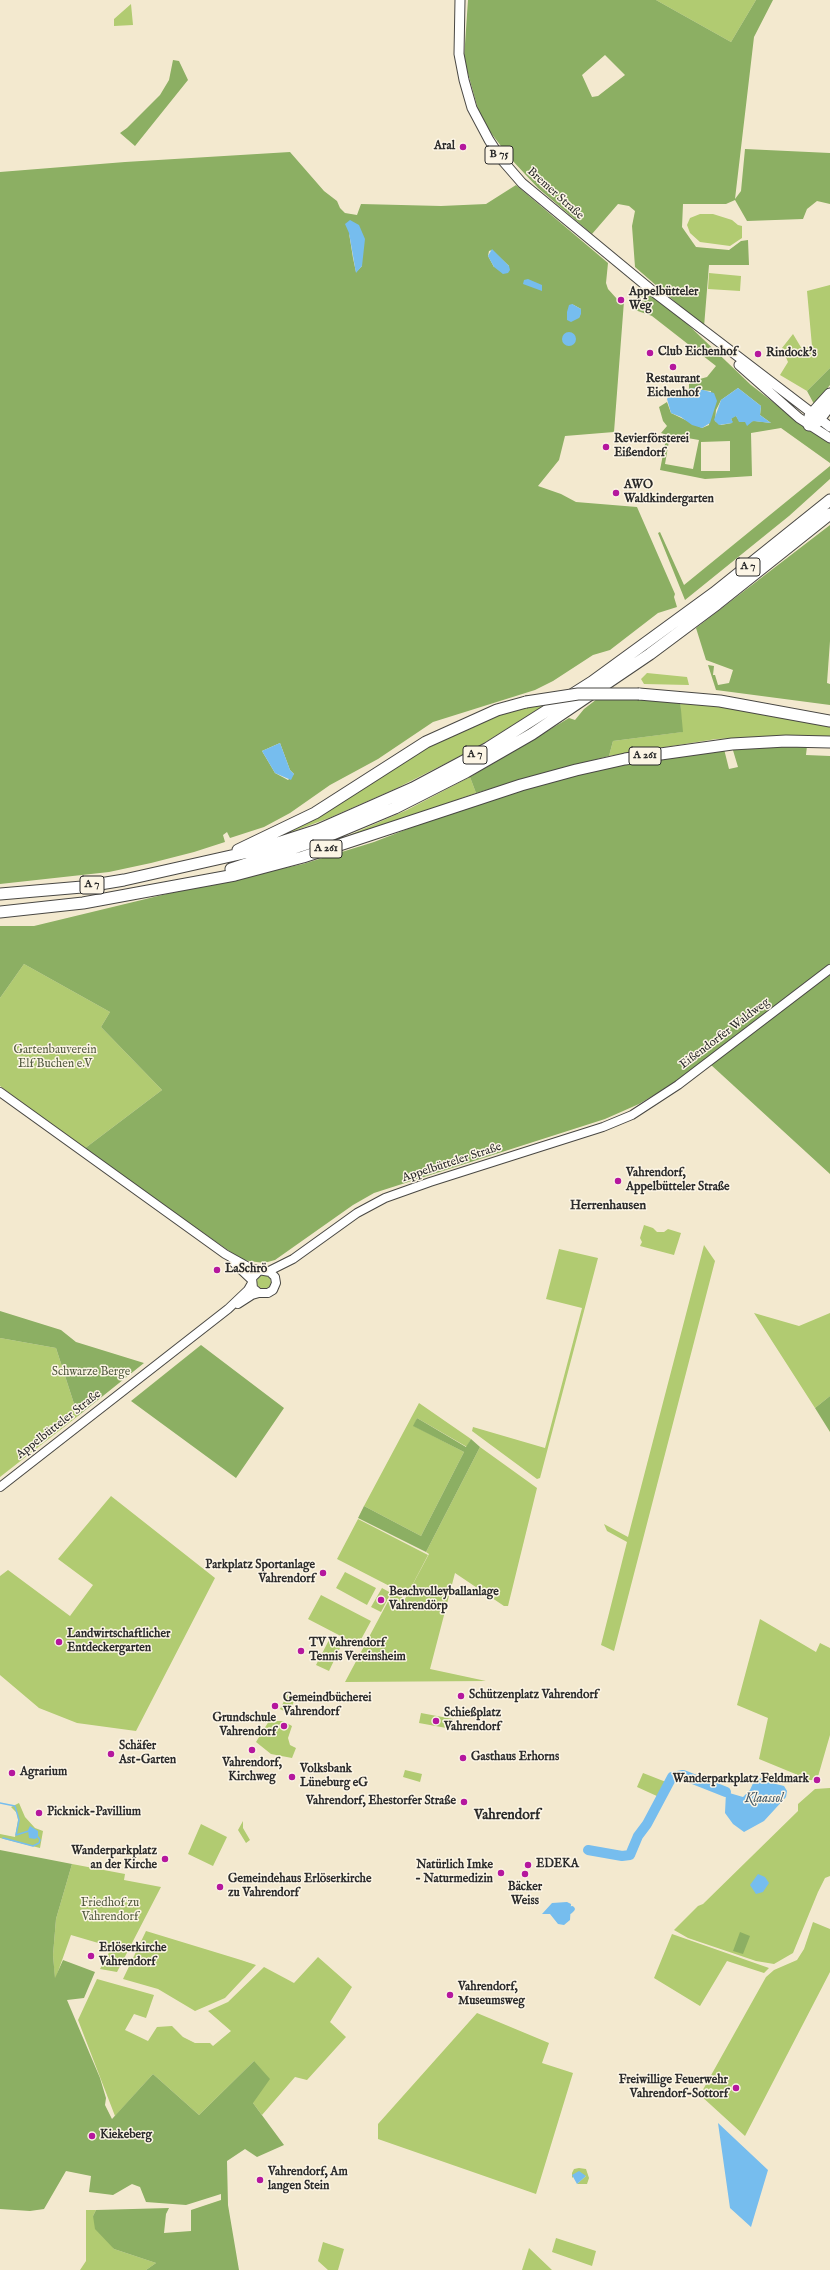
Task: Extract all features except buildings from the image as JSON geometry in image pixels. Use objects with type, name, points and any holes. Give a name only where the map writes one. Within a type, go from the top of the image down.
[{"type":"highway","points":[[813,420],[830,394]]},
{"type":"highway","points":[[813,420],[830,405]]},
{"type":"highway","name":"A 7","points":[[0,894],[82,887],[124,880],[253,851],[280,843],[367,810],[426,781],[494,744],[567,699],[646,645],[737,576],[830,500]]},
{"type":"highway","name":"A 7","points":[[0,912],[83,904],[182,885],[321,839],[406,802],[510,747],[573,708],[650,654],[717,604],[830,514]]},
{"type":"highway","points":[[224,857],[315,813],[426,742],[497,710],[526,702],[578,694],[639,694],[720,701],[830,721]]},
{"type":"highway","name":"A 261","points":[[182,885],[235,875],[303,857],[521,785],[601,764],[670,751],[732,744],[830,742]]},
{"type":"main road","name":"Bremer Straße","points":[[460,0],[459,54],[464,80],[479,122],[502,160],[522,183],[543,203],[709,334],[759,384],[813,420],[830,427]]},
{"type":"main road","name":"Bremer Straße","points":[[813,420],[830,438]]},
{"type":"main road","name":"Eißendorfer Waldweg","points":[[632,1115],[678,1085],[830,970]]},
{"type":"main road","points":[[0,1092],[225,1254],[259,1271],[268,1271],[274,1275],[276,1281],[272,1292],[260,1294],[254,1290],[252,1282],[225,1254]]},
{"type":"main road","name":"Appelbütteler Straße","points":[[268,1271],[293,1259],[357,1213],[385,1198],[430,1182],[603,1127],[632,1115]]},
{"type":"main road","name":"Appelbütteler Straße","points":[[276,1281],[279,1274],[293,1259]]},
{"type":"main road","points":[[252,1282],[259,1271]]},
{"type":"main road","name":"Appelbütteler Straße","points":[[0,1487],[228,1309],[248,1290],[252,1282]]},
{"type":"main road","name":"Appelbütteler Straße","points":[[228,1309],[251,1295],[260,1294]]},
{"type":"green space","points":[[468,0],[656,0],[731,42],[756,0],[773,0],[754,37],[735,199],[741,191],[745,149],[830,153],[830,204],[817,201],[807,209],[803,219],[747,221],[735,200],[726,204],[683,204],[682,227],[696,247],[729,250],[741,241],[748,240],[749,265],[709,265],[704,327],[635,267],[632,226],[635,211],[629,206],[618,204],[592,234],[538,188],[511,159],[481,120],[464,59]],"holes":[[[605,55],[625,75],[598,96],[592,97],[582,75]]]},
{"type":"green space","points":[[656,0],[756,0],[731,42]]},
{"type":"green space","points":[[131,4],[133,25],[114,26],[114,19]]},
{"type":"green space","points":[[173,60],[179,61],[188,80],[135,146],[120,133],[160,95],[169,80]]},
{"type":"green space","points":[[290,152],[324,191],[337,201],[340,208],[345,213],[357,215],[361,204],[441,206],[486,204],[516,185],[608,263],[606,283],[608,289],[617,299],[624,301],[614,432],[565,436],[559,460],[538,486],[561,494],[576,502],[637,507],[675,594],[674,597],[677,607],[658,613],[610,650],[593,655],[553,681],[535,690],[433,722],[378,759],[330,785],[290,813],[264,827],[230,838],[227,832],[223,835],[225,842],[151,863],[109,872],[0,884],[0,172],[125,162]],"holes":[[[349,233],[362,266],[356,272]],[[492,250],[509,266],[494,267],[488,256],[489,251]],[[572,304],[581,309],[579,318]],[[280,743],[290,770],[294,774],[288,780],[275,773],[262,751]]]},
{"type":"green space","points":[[700,214],[713,214],[732,220],[738,225],[742,226],[742,238],[730,246],[700,242],[690,233],[687,225],[690,218]]},
{"type":"green space","points":[[709,273],[741,276],[740,291],[708,289]]},
{"type":"green space","points":[[830,285],[830,368],[807,391],[780,375],[788,362],[782,348],[793,334],[802,349],[812,346],[807,291]]},
{"type":"green space","points":[[643,293],[647,296],[651,295],[679,316],[751,385],[804,426],[830,443],[830,463],[781,428],[751,433],[752,476],[705,479],[660,470],[666,439],[664,434],[661,433],[667,426],[663,421],[659,407],[667,402],[671,413],[702,428],[709,425],[711,391],[689,389],[689,382],[707,377],[716,366],[652,316],[635,310],[635,303]],"holes":[[[738,388],[761,406],[760,415],[771,423],[755,421],[740,422],[736,416],[731,417],[732,423],[721,425],[715,421],[716,410],[721,400]],[[670,435],[699,440],[693,469],[665,464]],[[730,441],[730,471],[701,471],[701,442]]]},
{"type":"green space","points":[[830,368],[830,385],[814,404],[807,391]]},
{"type":"green space","points":[[830,466],[830,479],[789,516],[685,600],[658,533],[660,532],[684,585]]},
{"type":"green space","points":[[830,525],[830,641],[827,683],[830,684],[830,705],[716,690],[708,665],[714,666],[713,675],[715,675],[718,685],[729,683],[733,670],[706,660],[696,628]]},
{"type":"green space","points":[[647,673],[687,677],[689,685],[644,684],[641,679]]},
{"type":"green space","points":[[597,699],[680,699],[683,732],[613,741],[609,756],[476,793],[470,777],[569,718],[575,720],[584,709]]},
{"type":"green space","points":[[680,699],[830,724],[830,739],[786,736],[716,739],[609,756],[613,741],[682,732]]},
{"type":"green space","points":[[547,704],[476,748],[395,789],[329,818],[278,837],[428,746],[507,711]]},
{"type":"green space","points":[[807,746],[806,755],[830,756],[830,966],[686,1076],[639,1104],[605,1119],[374,1193],[353,1205],[275,1260],[264,1263],[242,1260],[84,1149],[162,1090],[101,1027],[110,1012],[24,964],[0,998],[0,926],[34,926],[183,890],[303,864],[374,842],[464,807],[515,790],[623,762],[724,749],[729,769],[738,767],[732,747]]},
{"type":"green space","points":[[470,777],[476,793],[348,838],[347,836],[407,810]]},
{"type":"green space","name":"Gartenbauverein Elf Buchen e.V","points":[[24,964],[110,1012],[101,1027],[162,1090],[84,1149],[0,1086],[0,998]]},
{"type":"green space","points":[[830,972],[830,1174],[710,1064]]},
{"type":"green space","points":[[644,1225],[653,1228],[657,1232],[664,1232],[668,1229],[681,1233],[674,1255],[640,1246],[642,1242],[640,1238]]},
{"type":"green space","points":[[704,1245],[715,1261],[614,1651],[601,1645],[627,1542],[607,1531],[604,1524],[628,1537]]},
{"type":"green space","points":[[559,1249],[598,1258],[540,1478],[537,1479],[472,1431],[473,1427],[545,1448],[582,1308],[546,1299]]},
{"type":"green space","points":[[261,1275],[267,1275],[271,1279],[271,1285],[267,1289],[261,1289],[257,1285],[257,1279]]},
{"type":"green space","name":"Schwarze Berge","points":[[0,1311],[61,1330],[76,1342],[144,1363],[78,1416],[56,1348],[0,1338]]},
{"type":"green space","points":[[754,1313],[799,1326],[830,1313],[830,1396],[815,1408]]},
{"type":"green space","points":[[0,1338],[56,1348],[78,1416],[0,1477]]},
{"type":"green space","points":[[201,1345],[284,1408],[236,1478],[131,1401]]},
{"type":"green space","points":[[830,1396],[830,1432],[815,1408]]},
{"type":"green space","points":[[419,1403],[471,1439],[467,1447],[417,1418],[414,1426],[464,1452],[421,1536],[364,1506]]},
{"type":"green space","points":[[417,1418],[466,1447],[471,1439],[480,1447],[426,1552],[358,1518],[364,1506],[421,1536],[464,1452],[413,1426]]},
{"type":"green space","points":[[480,1447],[537,1488],[508,1606],[504,1606],[455,1573],[430,1669],[486,1681],[345,1682],[393,1592],[405,1599],[429,1554],[426,1552]]},
{"type":"green space","points":[[111,1496],[215,1578],[136,1731],[77,1723],[39,1708],[0,1675],[0,1576],[8,1570],[70,1616],[93,1585],[58,1559]]},
{"type":"green space","points":[[358,1519],[428,1555],[407,1595],[337,1559]]},
{"type":"green space","points":[[345,1572],[376,1588],[367,1605],[336,1588]]},
{"type":"green space","name":"Beachvolleyballanlage Vahrendörp","points":[[382,1588],[391,1593],[381,1612],[371,1607]]},
{"type":"green space","points":[[321,1595],[371,1621],[358,1645],[308,1619]]},
{"type":"green space","points":[[760,1619],[816,1652],[820,1643],[830,1648],[830,1735],[817,1780],[810,1780],[759,1759],[768,1718],[737,1705]]},
{"type":"green space","points":[[329,1640],[341,1646],[329,1671],[316,1665]]},
{"type":"green space","points":[[287,1695],[295,1700],[288,1713],[280,1709]]},
{"type":"green space","name":"Schießplatz Vahrendorf","points":[[421,1713],[453,1719],[452,1729],[419,1723]]},
{"type":"green space","points":[[269,1721],[283,1721],[292,1726],[288,1738],[290,1745],[296,1748],[292,1758],[271,1754],[256,1742]]},
{"type":"green space","points":[[405,1770],[422,1774],[420,1782],[403,1777]]},
{"type":"green space","points":[[643,1773],[666,1782],[659,1797],[637,1787]]},
{"type":"green space","points":[[830,1788],[830,1876],[825,1878],[818,1892],[793,1953],[774,1964],[756,1961],[688,1938],[674,1930],[698,1906],[703,1904],[798,1811],[798,1804],[815,1789]]},
{"type":"green space","points":[[19,1803],[25,1817],[35,1828],[43,1831],[40,1848],[0,1838],[0,1834],[15,1837],[18,1820],[17,1813],[11,1807]]},
{"type":"green space","points":[[243,1821],[243,1828],[250,1840],[246,1843],[238,1830]]},
{"type":"green space","points":[[201,1824],[227,1837],[213,1866],[188,1854]]},
{"type":"green space","points":[[0,1850],[72,1864],[56,1919],[53,1955],[55,1978],[63,1960],[95,1972],[84,1998],[67,2000],[100,2078],[106,2098],[105,2105],[112,2119],[153,2074],[199,2115],[254,2061],[270,2079],[253,2103],[284,2145],[257,2157],[245,2149],[227,2161],[228,2205],[239,2270],[146,2270],[156,2263],[114,2249],[95,2229],[93,2216],[96,2210],[169,2208],[166,2214],[164,2233],[191,2231],[191,2210],[221,2200],[221,2194],[186,2205],[146,2202],[140,2187],[132,2184],[113,2195],[89,2192],[91,2176],[66,2171],[44,2209],[30,2211],[0,2209]]},
{"type":"green space","name":"Friedhof zu Vahrendorf","points":[[72,1864],[125,1874],[124,1880],[161,1887],[117,1972],[100,1969],[112,1947],[71,1935],[55,1980],[53,1955],[56,1919]]},
{"type":"green space","points":[[813,1922],[830,1929],[830,1972],[745,2136],[700,2095],[766,1977],[774,1970],[797,1960],[804,1949]]},
{"type":"green space","points":[[146,1931],[256,1965],[225,1998],[195,2011],[158,1989],[123,1979]]},
{"type":"green space","points":[[740,1932],[750,1936],[743,1954],[733,1951]]},
{"type":"green space","points":[[672,1934],[769,1968],[764,1973],[727,1961],[700,2006],[654,1978]]},
{"type":"green space","points":[[318,1957],[352,1987],[330,2022],[346,2037],[307,2080],[295,2077],[262,2115],[253,2103],[254,2061],[199,2115],[153,2074],[115,2116],[78,2020],[97,1979],[154,1995],[146,2018],[134,2014],[125,2030],[148,2041],[157,2027],[172,2026],[183,2037],[195,2043],[210,2043],[213,2046],[231,2031],[208,2011],[228,2002],[264,1967],[294,1983]]},
{"type":"green space","points":[[477,2013],[549,2043],[542,2063],[573,2073],[536,2194],[378,2139],[378,2124]]},
{"type":"green space","points":[[574,2169],[586,2169],[589,2178],[587,2184],[577,2184],[586,2176],[573,2175],[573,2178],[572,2177]]},
{"type":"green space","points":[[86,2210],[96,2210],[93,2216],[114,2249],[156,2263],[146,2270],[80,2270],[86,2261]]},
{"type":"green space","points":[[556,2238],[596,2251],[592,2266],[552,2252]]},
{"type":"green space","points":[[323,2242],[344,2249],[338,2270],[328,2270],[318,2261]]},
{"type":"green space","points":[[529,2248],[552,2270],[522,2270]]},
{"type":"water","points":[[350,220],[359,225],[365,239],[362,266],[356,273],[349,233],[345,224]]},
{"type":"water","points":[[492,249],[509,266],[510,270],[508,273],[503,274],[494,267],[488,256]]},
{"type":"water","points":[[528,279],[542,285],[542,291],[523,284],[524,280]]},
{"type":"water","points":[[572,304],[581,309],[581,314],[579,318],[571,322],[567,320],[567,312],[569,305]]},
{"type":"water","points":[[569,332],[574,334],[576,339],[574,344],[569,346],[564,344],[562,339],[564,334]]},
{"type":"water","points":[[696,388],[714,393],[717,401],[710,423],[702,428],[692,425],[681,417],[671,413],[667,399],[672,391]]},
{"type":"water","points":[[738,388],[761,406],[760,415],[771,423],[753,421],[747,426],[745,422],[739,422],[736,416],[731,419],[733,422],[732,423],[719,425],[714,420],[721,400]]},
{"type":"water","points":[[280,743],[290,770],[294,774],[291,780],[275,773],[262,751]]},
{"type":"water","name":"Klaassol","points":[[764,1777],[768,1782],[784,1786],[787,1791],[786,1797],[764,1821],[744,1832],[733,1824],[725,1813],[726,1792],[743,1797],[750,1790],[754,1781]]},
{"type":"water","points":[[30,1826],[38,1831],[38,1837],[35,1839],[29,1838],[28,1830]]},
{"type":"water","points":[[758,1874],[765,1877],[769,1883],[763,1892],[756,1894],[750,1885]]},
{"type":"water","points":[[567,1902],[571,1904],[570,1920],[564,1925],[558,1924],[550,1914],[542,1914],[552,1903]]},
{"type":"water","points":[[718,2123],[768,2170],[751,2227],[730,2208]]},
{"type":"water","points":[[579,2171],[586,2176],[577,2184],[572,2175]]},
{"type":"waterway","points":[[588,1850],[622,1856],[630,1855],[638,1836],[647,1824],[672,1777],[683,1775],[726,1792]]},
{"type":"waterway","points":[[0,1803],[15,1806],[19,1820],[16,1835],[29,1831]]},
{"type":"waterway","points":[[3,1838],[33,1846],[39,1843],[40,1840],[38,1837]]},
{"type":"place","name":"Aral","points":[[463,147]]},
{"type":"place","name":"Appelbütteler Weg","points":[[621,300]]},
{"type":"place","name":"Club Eichenhof","points":[[650,353]]},
{"type":"place","name":"Rindock's","points":[[758,354]]},
{"type":"place","name":"Restaurant Eichenhof","points":[[673,367]]},
{"type":"place","name":"Revierförsterei Eißendorf","points":[[606,447]]},
{"type":"place","name":"AWO Waldkindergarten","points":[[616,493]]},
{"type":"place","name":"Vahrendorf, Appelbütteler Straße","points":[[618,1181]]},
{"type":"place","name":"LaSchrö","points":[[217,1270]]},
{"type":"place","name":"Parkplatz Sportanlage Vahrendorf","points":[[323,1573]]},
{"type":"place","name":"Beachvolleyballanlage Vahrendörp","points":[[381,1600]]},
{"type":"place","name":"Landwirtschaftlicher Entdeckergarten","points":[[59,1642]]},
{"type":"place","name":"TV Vahrendorf Tennis Vereinsheim","points":[[301,1651]]},
{"type":"place","name":"Schützenplatz Vahrendorf","points":[[461,1696]]},
{"type":"place","name":"Gemeindbücherei Vahrendorf","points":[[275,1706]]},
{"type":"place","name":"Schießplatz Vahrendorf","points":[[436,1721]]},
{"type":"place","name":"Grundschule Vahrendorf","points":[[284,1726]]},
{"type":"place","name":"Vahrendorf, Kirchweg","points":[[252,1750]]},
{"type":"place","name":"Schäfer Ast-Garten","points":[[111,1754]]},
{"type":"place","name":"Gasthaus Erhorns","points":[[463,1758]]},
{"type":"place","name":"Agrarium","points":[[12,1773]]},
{"type":"place","name":"Volksbank Lüneburg eG","points":[[292,1777]]},
{"type":"place","name":"Wanderparkplatz Feldmark","points":[[817,1780]]},
{"type":"place","name":"Vahrendorf, Ehestorfer Straße","points":[[464,1802]]},
{"type":"place","name":"Picknick-Pavillium","points":[[39,1813]]},
{"type":"place","name":"Wanderparkplatz an der Kirche","points":[[165,1859]]},
{"type":"place","name":"EDEKA","points":[[528,1865]]},
{"type":"place","name":"Natürlich Imke - Naturmedizin","points":[[501,1873]]},
{"type":"place","name":"Bäcker Weiss","points":[[525,1874]]},
{"type":"place","name":"Gemeindehaus Erlöserkirche zu Vahrendorf","points":[[220,1887]]},
{"type":"place","name":"Erlöserkirche Vahrendorf","points":[[91,1956]]},
{"type":"place","name":"Vahrendorf, Museumsweg","points":[[450,1995]]},
{"type":"place","name":"Freiwillige Feuerwehr Vahrendorf-Sottorf","points":[[736,2088]]},
{"type":"place","name":"Kiekeberg","points":[[92,2136]]},
{"type":"place","name":"Vahrendorf, Am langen Stein","points":[[260,2180]]},
{"type":"district","name":"Herrenhausen","points":[[608,1206]]},
{"type":"district","name":"Vahrendorf","points":[[507,1816]]}]
